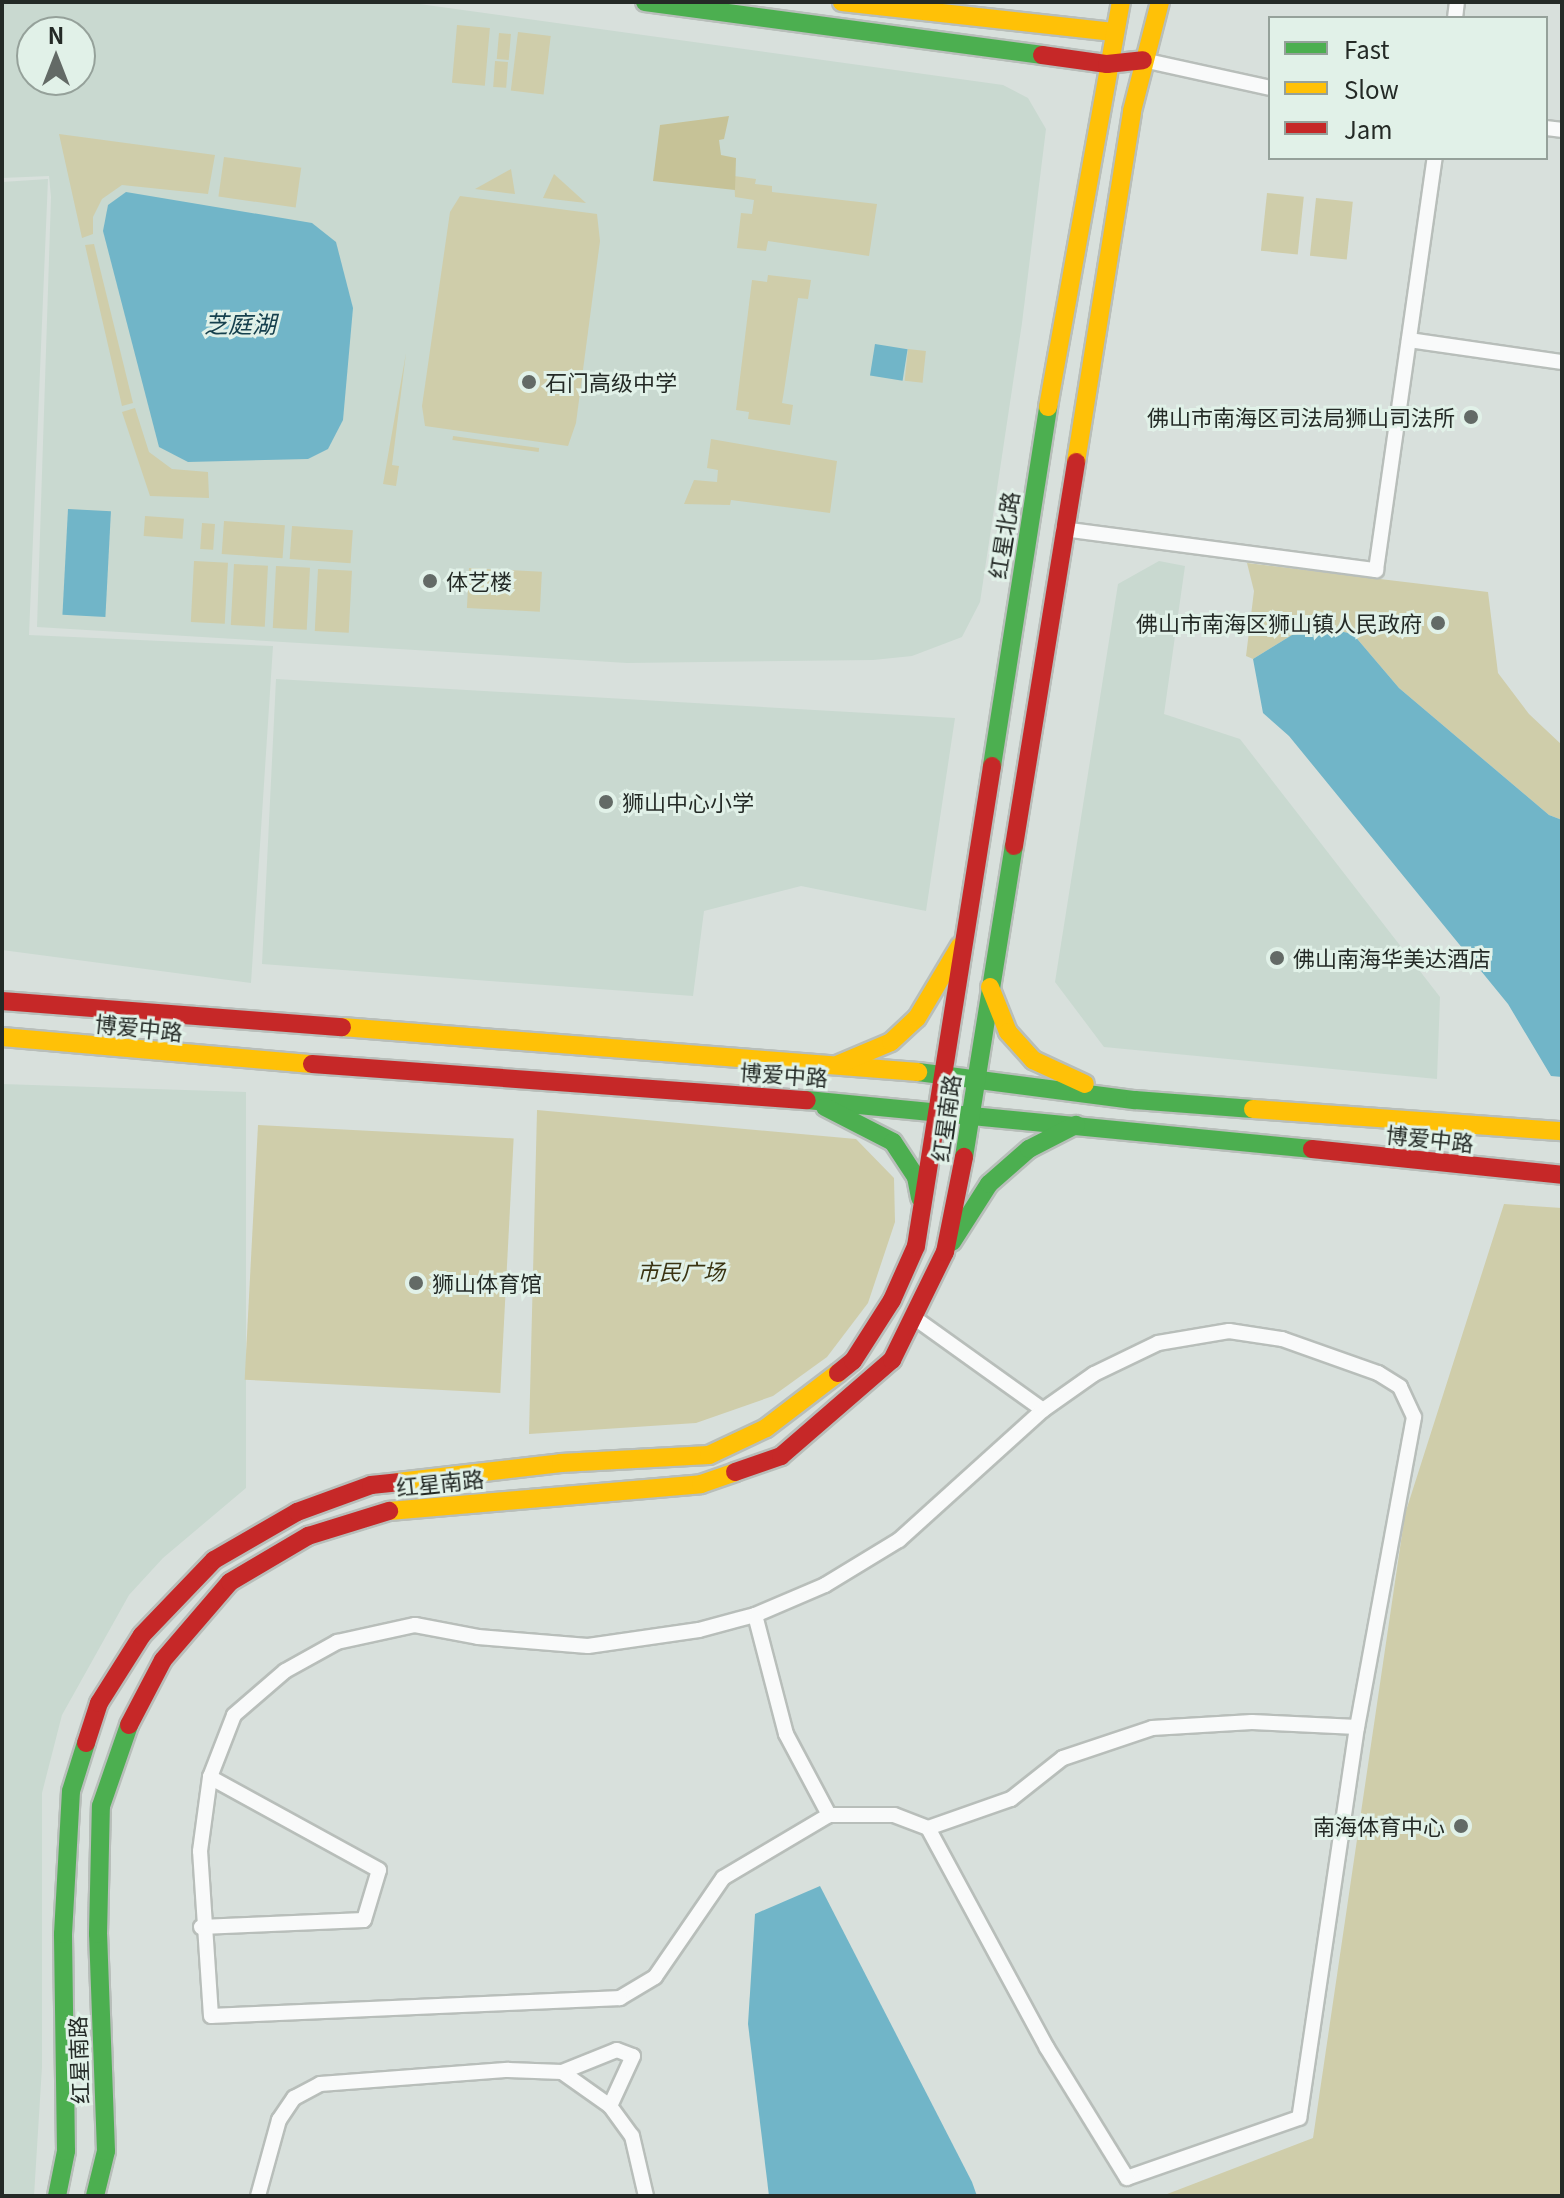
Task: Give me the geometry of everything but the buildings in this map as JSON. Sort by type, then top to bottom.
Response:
[{"type":"main road","points":[[842,2],[1113,32],[1143,60]]},
{"type":"main road","name":"红星北路","points":[[943,1077],[1107,64],[1121,2]]},
{"type":"main road","points":[[1135,1100],[1059,1076],[1033,1060],[1008,1032],[990,985],[1143,60],[1160,2]]},
{"type":"main road","points":[[657,3],[1107,64],[1143,60]]},
{"type":"main road","points":[[834,1066],[891,1042],[917,1018],[966,935]]},
{"type":"main road","name":"红星南路","points":[[95,2196],[106,2151],[98,1934],[101,1806],[131,1719],[163,1660],[230,1582],[308,1536],[381,1512],[701,1484],[781,1456],[892,1360],[916,1319],[945,1252],[971,1113],[990,985]]},
{"type":"main road","name":"博爱中路","points":[[2,1001],[834,1066],[1135,1100],[1562,1131]]},
{"type":"main road","name":"博爱中路","points":[[2,1037],[166,1054],[938,1109],[1562,1175]]},
{"type":"main road","name":"红星南路","points":[[57,2196],[66,2151],[63,1934],[71,1791],[99,1703],[142,1635],[214,1560],[297,1512],[371,1485],[561,1463],[709,1455],[766,1428],[853,1361],[892,1300],[916,1246],[943,1077]]},
{"type":"main road","points":[[807,1100],[859,1120],[893,1142],[916,1177],[922,1209]]},
{"type":"main road","points":[[945,1252],[989,1184],[1029,1149],[1076,1125]]},
{"type":"street","points":[[1143,60],[1268,88]]},
{"type":"street","points":[[1063,529],[1376,570],[1435,160]]},
{"type":"street","points":[[1409,340],[1562,362]]},
{"type":"street","points":[[916,1319],[1043,1410]]},
{"type":"street","points":[[928,1828],[1047,2048],[1127,2178],[1299,2118],[1357,1727],[1414,1417],[1400,1387],[1378,1373],[1282,1339],[1229,1331],[1158,1343],[1094,1374],[1043,1410],[899,1540],[825,1585],[755,1615],[699,1630],[588,1646],[478,1637],[415,1625],[337,1642],[285,1671],[234,1715],[210,1777],[200,1851],[201,1927],[211,2016],[620,1998],[655,1977],[723,1878],[829,1815],[894,1815],[928,1828],[1011,1799],[1063,1758],[1152,1728],[1252,1722],[1357,1727]]},
{"type":"street","points":[[755,1615],[786,1734],[829,1815]]},
{"type":"street","points":[[201,1927],[364,1920],[379,1870],[210,1777]]},
{"type":"street","points":[[258,2196],[279,2120],[294,2098],[320,2084],[508,2070],[562,2072],[617,2050],[633,2056],[610,2106]]},
{"type":"street","points":[[562,2072],[610,2106],[632,2136],[646,2196]]},
{"type":"shaded area","name":"石门高级中学","points":[[2,2],[405,2],[1003,85],[1028,98],[1046,129],[1022,323],[980,602],[962,637],[912,656],[873,660],[627,663],[37,627],[51,197],[49,176],[2,178]]},
{"type":"shaded area","points":[[729,116],[724,139],[719,140],[721,155],[736,158],[735,190],[653,181],[660,125]]},
{"type":"shaded area","points":[[48,179],[29,635],[273,646],[251,983],[2,950],[2,182]]},
{"type":"shaded area","points":[[1159,561],[1185,566],[1164,714],[1240,739],[1440,997],[1437,1079],[1104,1047],[1055,982],[1118,584]]},
{"type":"shaded area","name":"狮山中心小学","points":[[276,679],[955,718],[926,911],[801,886],[704,911],[693,996],[262,964]]},
{"type":"shaded area","points":[[2,1084],[246,1092],[246,1488],[163,1558],[129,1595],[62,1715],[42,1793],[42,2067],[34,2196],[2,2196]]},
{"type":"green space","points":[[457,25],[490,28],[485,86],[452,83]]},
{"type":"green space","points":[[518,32],[551,36],[544,95],[511,91]]},
{"type":"green space","points":[[499,33],[511,34],[509,60],[497,59]]},
{"type":"green space","points":[[495,61],[508,62],[506,88],[493,87]]},
{"type":"green space","points":[[59,134],[215,155],[208,194],[122,185],[102,199],[93,217],[93,234],[82,238]]},
{"type":"green space","points":[[224,157],[301,168],[296,207],[218,197]]},
{"type":"green space","points":[[511,169],[515,194],[475,189]]},
{"type":"green space","points":[[554,174],[586,203],[543,198]]},
{"type":"green space","points":[[734,176],[756,179],[755,184],[772,186],[772,192],[877,204],[869,256],[768,241],[766,251],[737,248],[741,213],[752,214],[754,200],[735,197]]},
{"type":"green space","points":[[1267,193],[1304,197],[1298,255],[1261,251]]},
{"type":"green space","points":[[460,196],[597,214],[600,241],[576,423],[568,446],[425,426],[422,406],[450,212]]},
{"type":"green space","points":[[1316,198],[1353,202],[1347,260],[1310,256]]},
{"type":"green space","points":[[94,244],[133,403],[122,406],[85,245]]},
{"type":"green space","points":[[768,275],[811,280],[808,299],[798,298],[782,403],[793,405],[790,425],[748,419],[749,412],[736,410],[752,280],[767,282]]},
{"type":"green space","points":[[908,349],[926,351],[923,383],[905,381]]},
{"type":"green space","points":[[406,353],[392,465],[399,466],[396,486],[383,484]]},
{"type":"green space","points":[[135,408],[149,452],[172,469],[208,472],[209,498],[150,496],[122,412]]},
{"type":"green space","points":[[453,436],[539,448],[539,452],[452,440]]},
{"type":"green space","points":[[711,439],[837,461],[830,513],[731,500],[730,505],[684,504],[694,480],[717,482],[718,470],[707,468]]},
{"type":"green space","points":[[145,516],[184,519],[183,539],[144,536]]},
{"type":"green space","points":[[224,521],[285,525],[283,558],[222,554]]},
{"type":"green space","points":[[202,523],[215,524],[213,550],[200,549]]},
{"type":"green space","points":[[292,526],[353,530],[351,563],[290,559]]},
{"type":"green space","points":[[194,561],[228,563],[225,624],[191,622]]},
{"type":"green space","points":[[1247,563],[1488,592],[1498,673],[1529,714],[1562,745],[1562,820],[1549,815],[1399,688],[1353,634],[1325,628],[1292,635],[1253,659],[1246,656],[1254,591]]},
{"type":"green space","points":[[234,564],[268,566],[265,627],[231,625]]},
{"type":"green space","points":[[276,566],[310,568],[307,630],[273,628]]},
{"type":"green space","points":[[469,568],[542,572],[540,612],[467,608]]},
{"type":"green space","points":[[318,569],[352,571],[349,633],[315,631]]},
{"type":"green space","name":"市民广场","points":[[537,1110],[856,1139],[894,1178],[895,1222],[868,1303],[827,1357],[773,1396],[696,1423],[529,1434]]},
{"type":"green space","points":[[258,1125],[514,1138],[500,1393],[245,1380]]},
{"type":"green space","name":"南海体育中心","points":[[1504,1204],[1562,1208],[1562,2196],[1162,2196],[1313,2138],[1405,1514]]},
{"type":"water","name":"芝庭湖","points":[[126,192],[312,223],[336,242],[353,308],[343,420],[328,449],[308,459],[188,462],[159,447],[103,231],[108,205]]},
{"type":"water","points":[[875,344],[908,349],[903,381],[870,376]]},
{"type":"water","points":[[68,509],[111,511],[105,617],[62,615]]},
{"type":"water","points":[[1325,628],[1353,634],[1399,688],[1549,815],[1562,820],[1562,1077],[1551,1076],[1508,1004],[1289,736],[1263,713],[1253,659],[1292,635]]},
{"type":"water","points":[[820,1886],[977,2196],[769,2196],[748,2024],[755,1914]]},
{"type":"traffic: fast","points":[[645,2],[1042,55]]},
{"type":"traffic: fast","points":[[992,766],[1048,407]]},
{"type":"traffic: fast","points":[[964,1157],[1014,846]]},
{"type":"traffic: fast","points":[[918,1072],[1135,1100],[1253,1109]]},
{"type":"traffic: fast","points":[[807,1100],[1312,1149]]},
{"type":"traffic: fast","points":[[825,1107],[893,1142],[916,1177],[920,1198]]},
{"type":"traffic: fast","points":[[952,1242],[989,1184],[1029,1149],[1076,1125]]},
{"type":"traffic: fast","points":[[95,2196],[106,2151],[98,1934],[101,1806],[129,1725]]},
{"type":"traffic: fast","points":[[57,2196],[66,2151],[63,1934],[71,1791],[86,1743]]},
{"type":"traffic: slow","points":[[842,2],[1113,32]]},
{"type":"traffic: slow","points":[[1048,407],[1121,2]]},
{"type":"traffic: slow","points":[[1076,462],[1132,111],[1160,2]]},
{"type":"traffic: slow","points":[[839,1064],[891,1042],[917,1018],[960,946]]},
{"type":"traffic: slow","points":[[990,987],[1008,1032],[1033,1060],[1085,1084]]},
{"type":"traffic: slow","points":[[342,1027],[918,1072]]},
{"type":"traffic: slow","points":[[2,1037],[312,1064]]},
{"type":"traffic: slow","points":[[1253,1109],[1562,1131]]},
{"type":"traffic: slow","points":[[398,1482],[561,1463],[709,1455],[766,1428],[838,1373]]},
{"type":"traffic: slow","points":[[389,1511],[701,1484],[735,1472]]},
{"type":"traffic: jam","points":[[1042,55],[1107,64],[1143,60]]},
{"type":"traffic: jam","points":[[1014,846],[1076,462]]},
{"type":"traffic: jam","points":[[838,1373],[853,1361],[892,1300],[916,1246],[992,766]]},
{"type":"traffic: jam","points":[[2,1001],[342,1027]]},
{"type":"traffic: jam","points":[[312,1064],[807,1100]]},
{"type":"traffic: jam","points":[[1312,1149],[1562,1175]]},
{"type":"traffic: jam","points":[[735,1472],[781,1456],[892,1360],[945,1252],[964,1157]]},
{"type":"traffic: jam","points":[[86,1743],[99,1703],[142,1635],[214,1560],[297,1512],[371,1485],[398,1482]]},
{"type":"traffic: jam","points":[[129,1725],[163,1660],[230,1582],[308,1536],[389,1511]]},
{"type":"place","name":"石门高级中学","points":[[529,382]]},
{"type":"place","name":"佛山市南海区司法局狮山司法所","points":[[1471,417]]},
{"type":"place","name":"体艺楼","points":[[430,581]]},
{"type":"place","name":"佛山市南海区狮山镇人民政府","points":[[1438,623]]},
{"type":"place","name":"狮山中心小学","points":[[606,802]]},
{"type":"place","name":"佛山南海华美达酒店","points":[[1277,958]]},
{"type":"place","name":"狮山体育馆","points":[[416,1283]]},
{"type":"place","name":"南海体育中心","points":[[1461,1826]]}]
